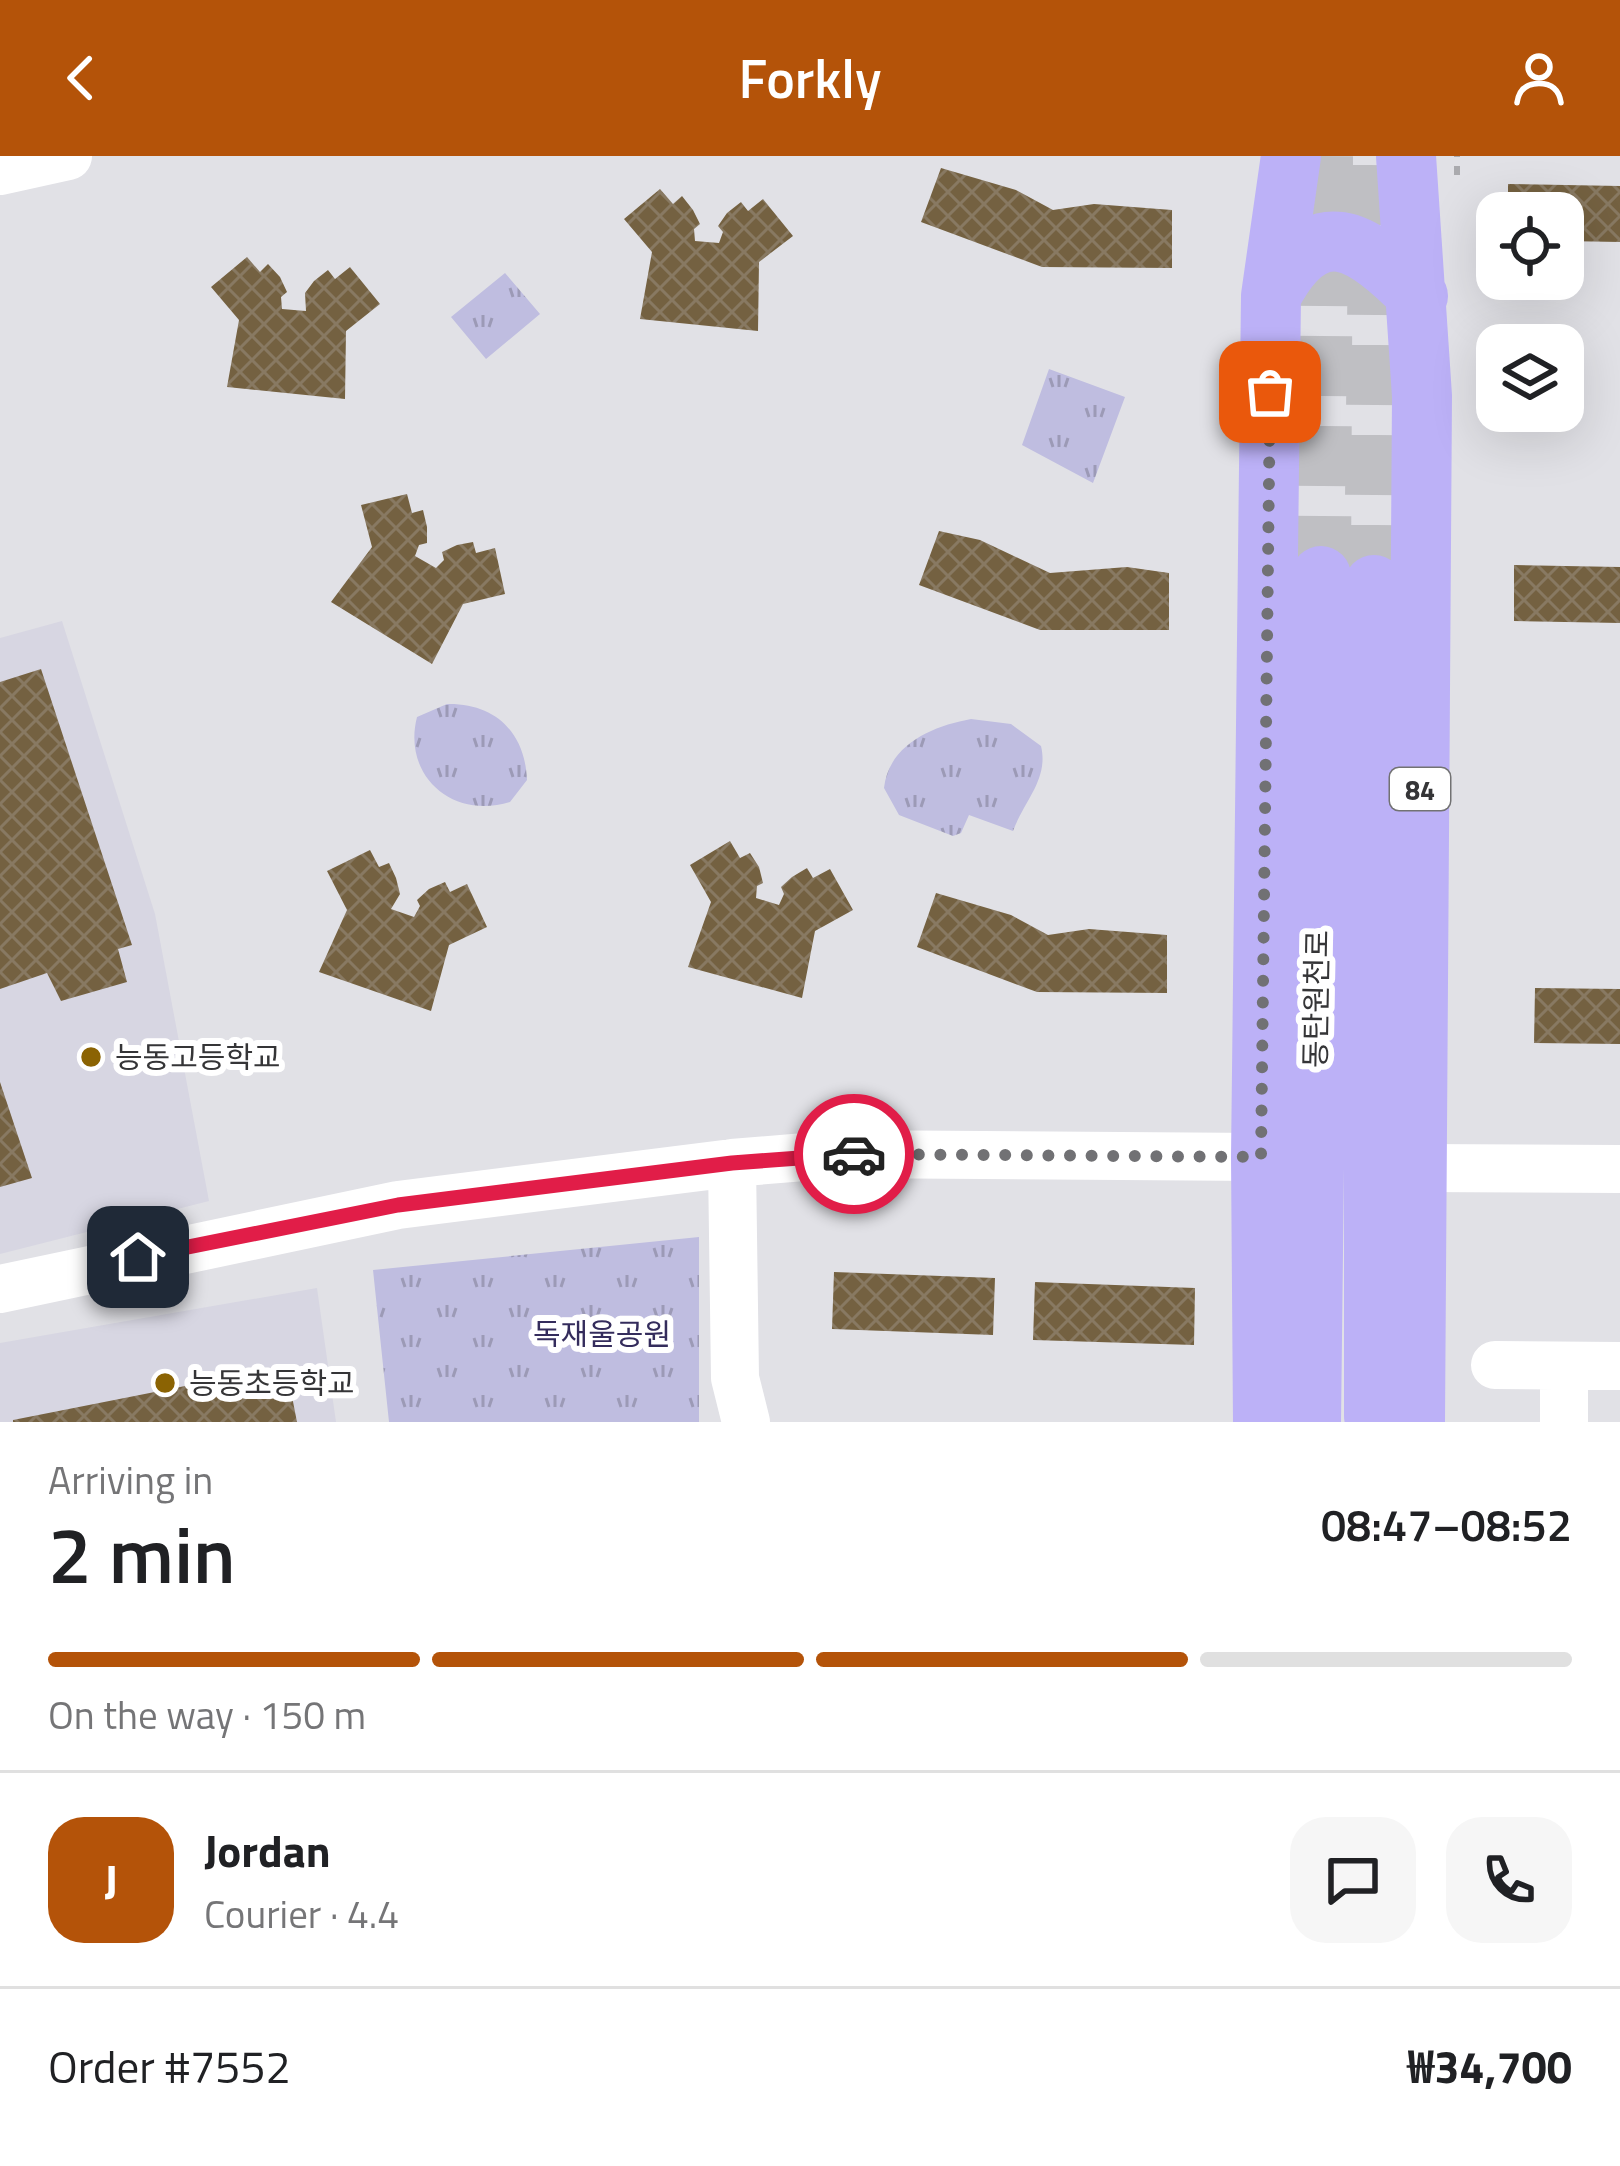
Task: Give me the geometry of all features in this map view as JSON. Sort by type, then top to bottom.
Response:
[{"type":"main road","points":[[1263,1422],[1261,1157],[1271,296],[1292,156]]},
{"type":"main road","name":"84","points":[[1406,156],[1418,296],[1415,1422]]},
{"type":"main road","points":[[1271,296],[1290,260],[1311,244],[1328,242],[1359,244],[1379,256],[1418,296]]},
{"type":"main road","name":"동탄원천로","points":[[1310,1422],[1348,580],[1374,1422]]},
{"type":"street","points":[[0,171],[68,156]]},
{"type":"street","points":[[0,1288],[398,1205],[732,1163],[841,1154],[1261,1157]]},
{"type":"street","points":[[732,1163],[735,1378],[746,1422]]},
{"type":"street","points":[[1418,1168],[1620,1169]]},
{"type":"street","points":[[1495,1365],[1620,1366]]},
{"type":"street","points":[[1564,1366],[1564,1422]]},
{"type":"shaded area","name":"능동고등학교","points":[[62,621],[155,914],[209,1201],[0,1254],[0,638]]},
{"type":"shaded area","name":"능동초등학교","points":[[317,1288],[336,1422],[0,1422],[0,1343]]},
{"type":"green space","points":[[505,273],[540,314],[486,359],[451,317]]},
{"type":"green space","points":[[1049,369],[1125,397],[1093,483],[1022,445]]},
{"type":"green space","points":[[447,704],[493,715],[513,735],[527,780],[510,802],[469,805],[452,799],[425,775],[414,738],[417,717]]},
{"type":"green space","points":[[971,719],[1011,724],[1041,746],[1039,779],[1013,831],[969,815],[961,833],[953,836],[899,815],[884,788],[894,760],[928,732]]},
{"type":"green space","name":"독재울공원","points":[[699,1237],[699,1422],[389,1422],[373,1270]]},
{"type":"building","points":[[941,168],[1016,190],[1053,210],[1094,204],[1172,210],[1172,268],[1042,267],[921,222]]},
{"type":"building","points":[[1508,184],[1620,186],[1620,242],[1584,241],[1584,192],[1508,192]]},
{"type":"building","points":[[660,189],[673,204],[682,196],[693,210],[700,224],[694,229],[695,241],[719,243],[723,232],[718,226],[727,213],[741,202],[748,211],[763,199],[793,236],[759,262],[758,331],[640,319],[652,252],[624,219]]},
{"type":"building","points":[[247,257],[260,272],[268,264],[280,277],[287,292],[281,297],[282,309],[306,311],[305,293],[314,281],[328,270],[335,279],[350,267],[380,304],[346,331],[345,399],[227,387],[239,320],[211,287]]},
{"type":"building","points":[[407,494],[412,513],[423,510],[427,527],[427,543],[419,545],[415,556],[436,568],[444,560],[442,552],[457,545],[473,542],[476,553],[495,548],[505,594],[463,604],[432,664],[331,602],[372,547],[361,505]]},
{"type":"building","points":[[939,531],[980,540],[1050,573],[1127,567],[1169,573],[1169,630],[1040,630],[919,585]]},
{"type":"building","points":[[1514,565],[1620,567],[1620,623],[1514,621]]},
{"type":"building","name":"능동고등학교","points":[[41,669],[132,945],[118,949],[127,982],[61,1001],[47,973],[0,989],[0,682]]},
{"type":"building","points":[[730,841],[740,858],[750,853],[759,867],[763,883],[757,886],[756,898],[779,905],[784,894],[781,887],[792,877],[807,868],[813,878],[830,869],[853,910],[815,931],[802,998],[688,967],[711,902],[690,865]]},
{"type":"building","points":[[370,850],[379,867],[389,863],[396,878],[400,894],[391,909],[414,917],[420,906],[417,900],[429,889],[445,882],[450,892],[467,884],[487,927],[449,945],[431,1011],[319,972],[347,910],[327,871]]},
{"type":"building","points":[[936,893],[1011,915],[1048,935],[1089,929],[1167,935],[1167,993],[1037,992],[917,947]]},
{"type":"building","points":[[1535,988],[1620,989],[1620,1044],[1534,1043]]},
{"type":"building","points":[[0,1082],[32,1178],[0,1187]]},
{"type":"building","points":[[834,1272],[995,1278],[993,1335],[832,1329]]},
{"type":"building","points":[[1035,1282],[1195,1288],[1194,1345],[1033,1340]]},
{"type":"building","name":"능동초등학교","points":[[286,1366],[297,1422],[13,1422],[13,1420]]},
{"type":"tunnel","points":[[1321,576],[1323,156]]},
{"type":"tunnel","points":[[1374,585],[1379,156]]},
{"type":"way so far","points":[[854,1154],[1261,1157],[1270,392]]},
{"type":"place","name":"능동고등학교","points":[[91,1057]]},
{"type":"place","name":"능동초등학교","points":[[165,1383]]},
{"type":"route","points":[[138,1257],[398,1205],[732,1163],[854,1154]]}]
